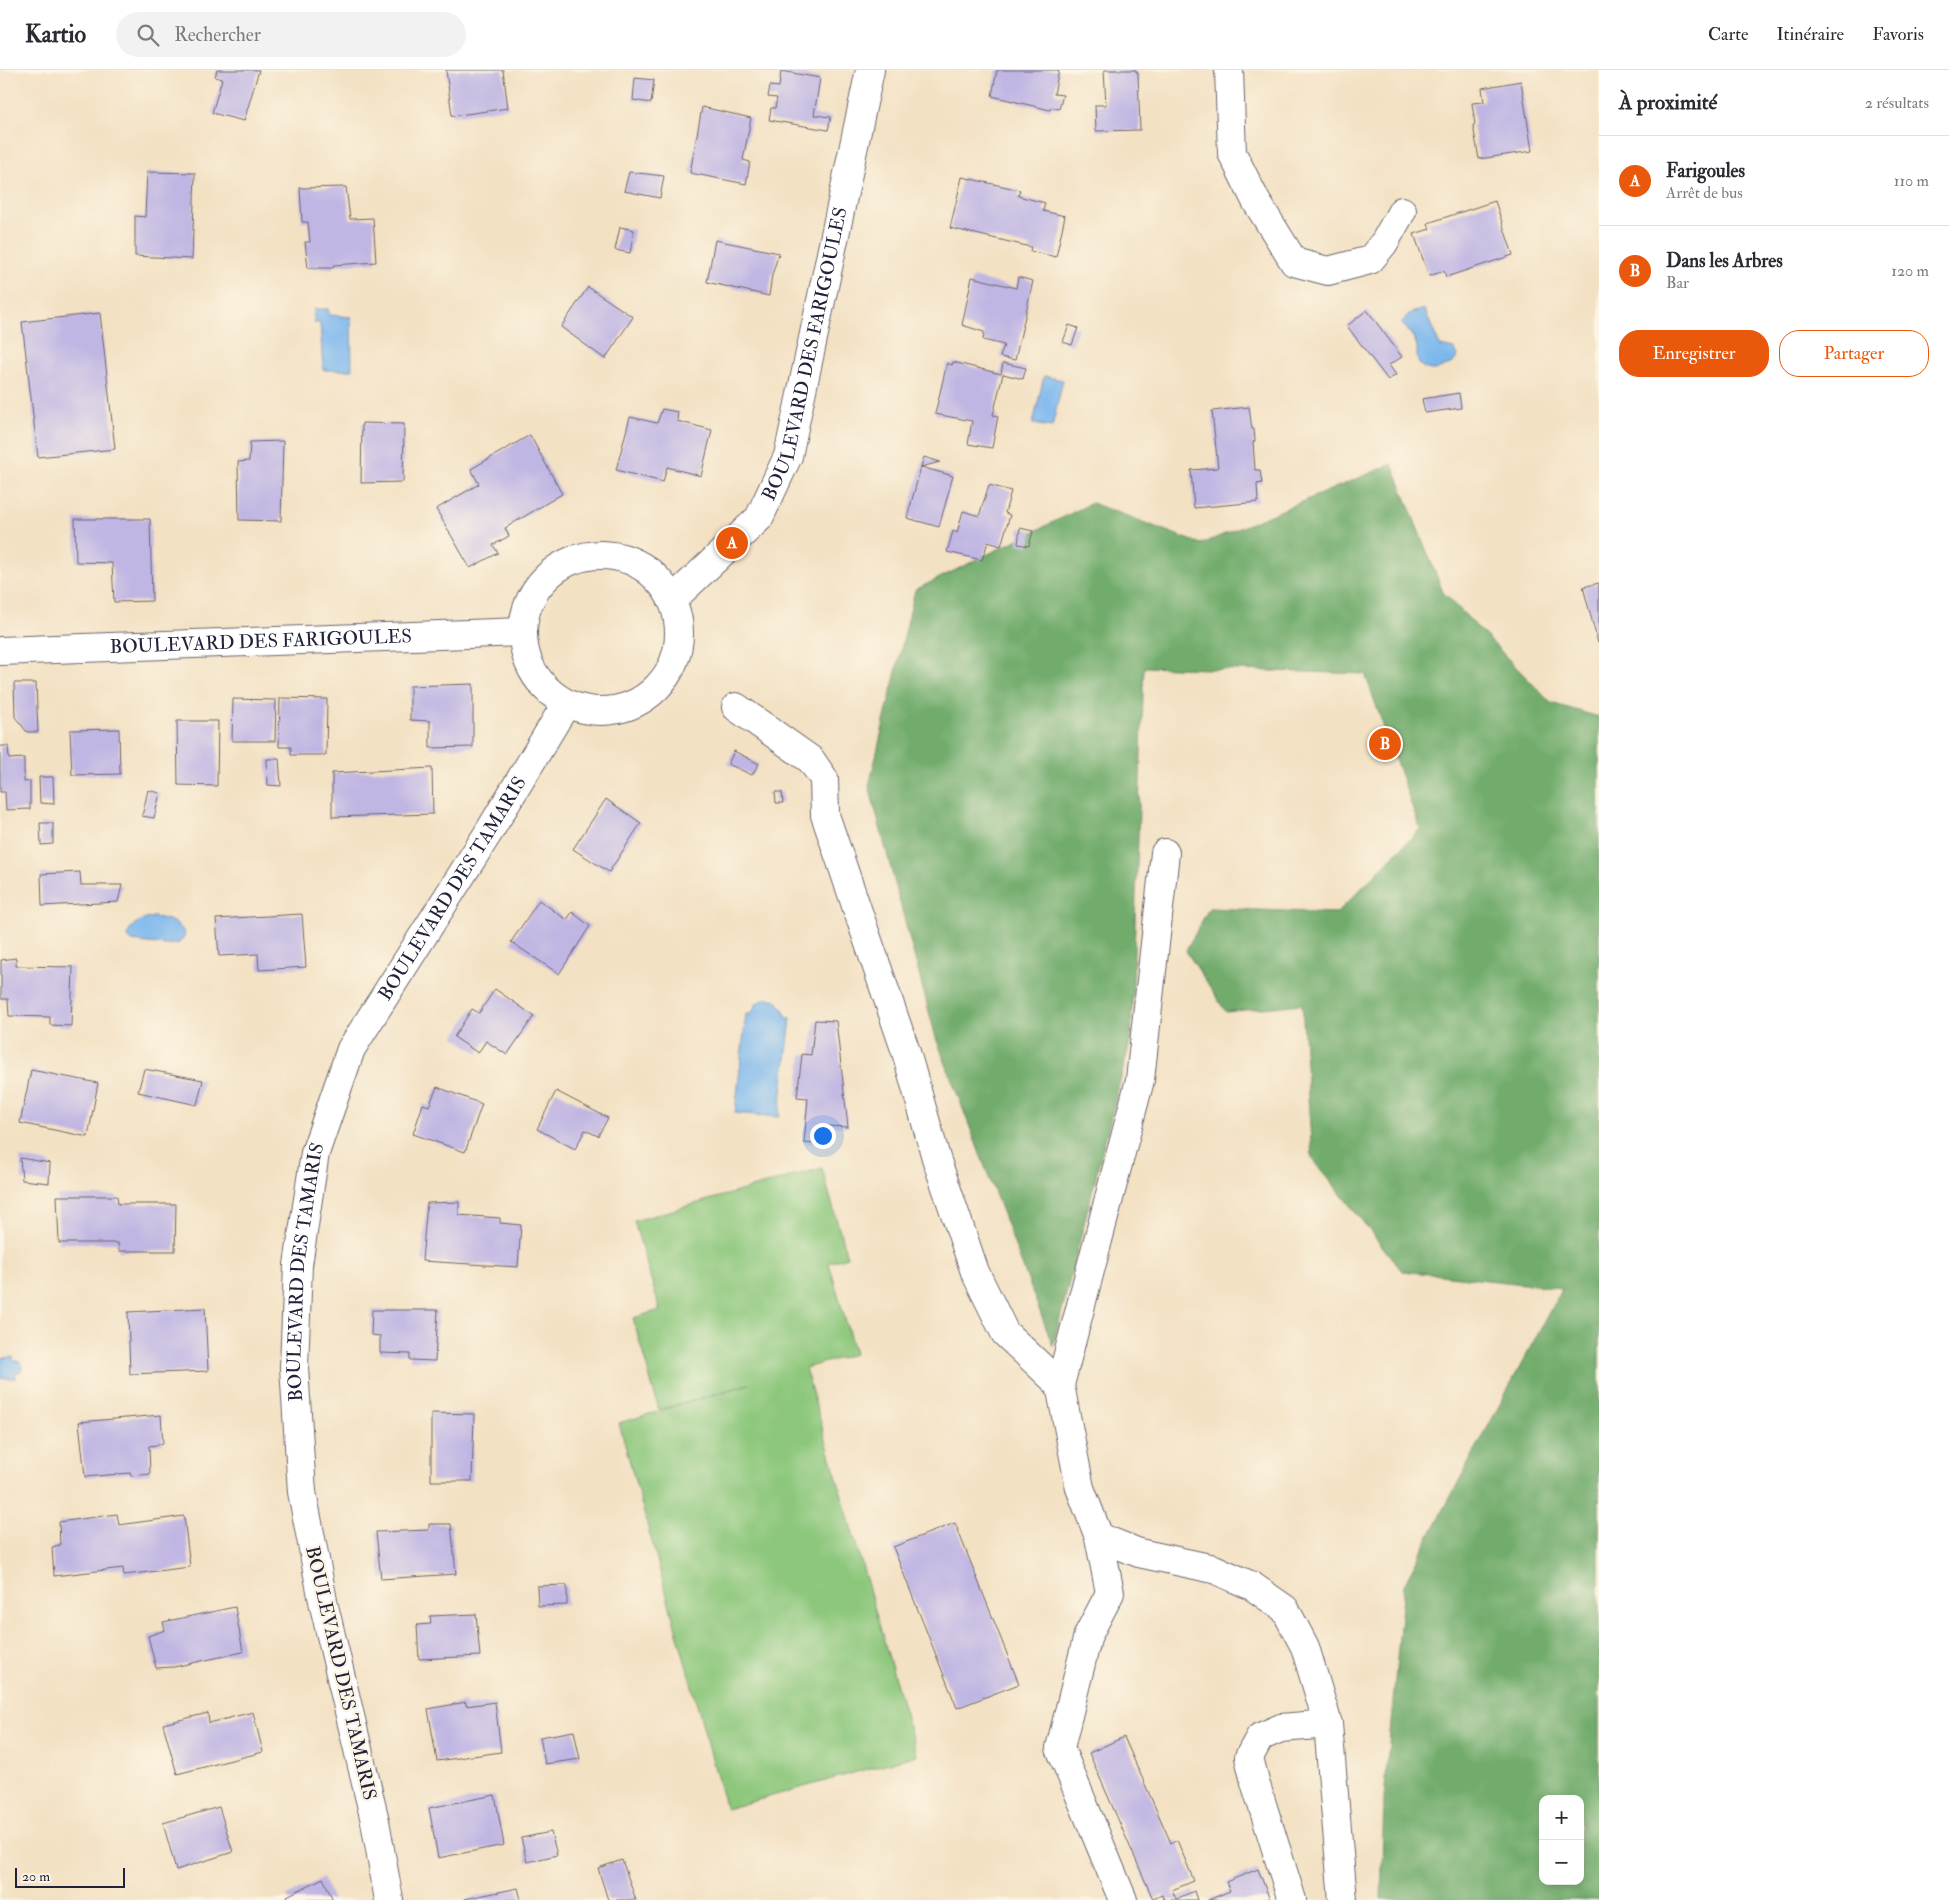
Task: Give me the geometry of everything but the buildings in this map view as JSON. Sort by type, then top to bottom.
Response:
[{"type":"street","name":"BOULEVARD DES FARIGOULES","points":[[672,600],[759,518],[788,456],[870,70]]},
{"type":"street","points":[[1229,70],[1232,153],[1256,201],[1294,262],[1328,272],[1370,260],[1384,243],[1402,211]]},
{"type":"street","points":[[612,554],[643,567],[663,586],[672,600],[677,617],[679,636],[673,664],[661,684],[649,696],[634,704],[615,710],[602,711],[581,710],[566,704],[546,689],[534,674],[526,657],[522,632],[528,604],[539,584],[567,562],[583,556],[612,554]]},
{"type":"street","name":"BOULEVARD DES FARIGOULES","points":[[0,651],[522,632]]},
{"type":"street","name":"BOULEVARD DES TAMARIS","points":[[389,1900],[375,1821],[334,1653],[302,1492],[294,1367],[298,1265],[315,1153],[351,1049],[487,835],[566,704]]},
{"type":"street","points":[[736,707],[811,760],[824,779],[825,815],[906,1052],[936,1158],[975,1272],[1006,1333],[1060,1385]]},
{"type":"street","points":[[1123,1900],[1060,1748],[1088,1635],[1110,1593],[1099,1537],[1080,1488],[1060,1385],[1140,1080],[1165,853]]},
{"type":"street","points":[[1099,1537],[1139,1553],[1214,1569],[1252,1586],[1286,1609],[1305,1647],[1328,1724],[1343,1900]]},
{"type":"street","points":[[1292,1900],[1249,1757],[1260,1737],[1281,1728],[1328,1724]]},
{"type":"green space","points":[[1392,464],[1443,592],[1551,703],[1599,717],[1599,1900],[1381,1900],[1384,1798],[1404,1584],[1562,1288],[1402,1271],[1312,1158],[1302,1004],[1226,1012],[1186,951],[1209,908],[1337,913],[1420,829],[1365,674],[1144,667],[1131,1038],[1053,1346],[936,1038],[869,786],[915,590],[1092,503],[1201,544]]},
{"type":"green space","points":[[822,1168],[847,1257],[829,1263],[855,1354],[805,1368],[917,1755],[726,1809],[619,1423],[749,1384],[659,1410],[633,1318],[660,1310],[634,1221]]},
{"type":"water","points":[[314,309],[328,309],[330,315],[351,317],[352,370],[323,370],[320,323],[314,323]]},
{"type":"water","points":[[1424,309],[1440,346],[1454,349],[1458,355],[1452,362],[1436,370],[1427,369],[1420,364],[1415,341],[1401,323],[1410,313]]},
{"type":"water","points":[[1044,376],[1063,380],[1052,427],[1033,424]]},
{"type":"water","points":[[153,917],[162,918],[180,927],[185,935],[179,943],[165,945],[132,941],[128,937],[134,925]]},
{"type":"water","points":[[768,998],[776,1000],[785,1012],[786,1017],[791,1018],[779,1117],[735,1113],[746,1014],[751,1014],[757,1003]]},
{"type":"water","points":[[13,1357],[14,1361],[19,1361],[22,1365],[21,1371],[15,1373],[16,1378],[0,1378],[0,1358]]},
{"type":"place","name":"Farigoules","points":[[732,543]]},
{"type":"place","name":"Dans les Arbres","points":[[1385,744]]}]
